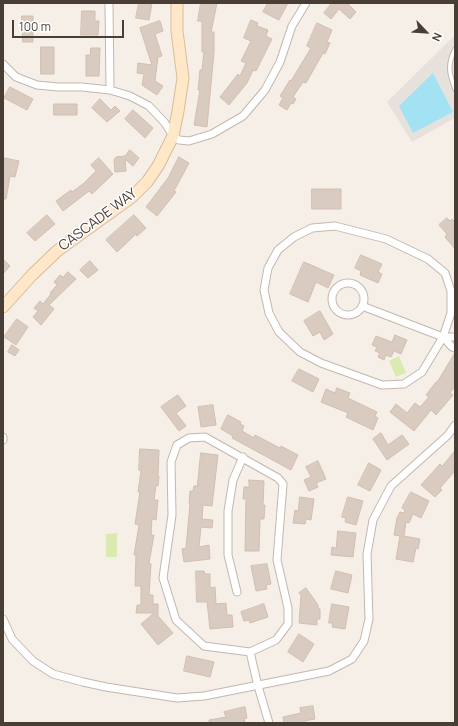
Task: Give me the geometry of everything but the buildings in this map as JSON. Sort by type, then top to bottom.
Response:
[{"type":"street","points":[[109,3],[110,90]]},
{"type":"street","name":"CASCADE WAY","points":[[3,307],[32,275],[57,251],[122,205],[147,182],[158,166],[173,136],[183,78],[177,31],[177,3]]},
{"type":"street","points":[[3,64],[16,77],[37,86],[82,87],[110,90],[130,96],[149,106],[165,123],[173,136],[179,140],[190,141],[212,134],[243,116],[265,90],[280,62],[292,26],[306,3]]},
{"type":"street","points":[[335,226],[386,239],[428,259],[445,273],[451,291],[451,314],[443,337],[422,372],[404,384],[382,385],[321,363],[300,352],[280,332],[269,313],[264,290],[268,268],[278,250],[294,237],[312,228],[335,226]]},
{"type":"street","points":[[346,283],[357,286],[364,295],[362,306],[356,314],[341,314],[332,303],[333,292],[341,284],[346,283]]},
{"type":"street","points":[[362,306],[443,337],[455,337]]},
{"type":"street","points":[[443,337],[452,347],[455,348]]},
{"type":"street","points":[[3,619],[12,639],[33,661],[53,674],[82,682],[177,698],[204,696],[329,671],[352,659],[364,641],[369,620],[366,554],[373,520],[391,486],[448,434],[455,425]]},
{"type":"street","points":[[205,437],[278,478],[283,484],[277,560],[288,608],[288,624],[276,640],[250,652],[204,646],[176,620],[163,578],[172,515],[171,462],[177,445],[189,438],[205,437]]},
{"type":"street","points":[[237,592],[228,555],[228,511],[233,480],[242,458]]},
{"type":"street","points":[[250,652],[268,723]]},
{"type":"lane","points":[[455,49],[449,65],[450,74],[455,89]]},
{"type":"shaded area","points":[[455,35],[455,118],[412,142],[387,102]]},
{"type":"green space","points":[[399,356],[406,373],[396,377],[389,361]]},
{"type":"green space","points":[[117,533],[117,557],[106,557],[106,534]]},
{"type":"water","points":[[433,73],[453,112],[413,133],[399,106]]}]
